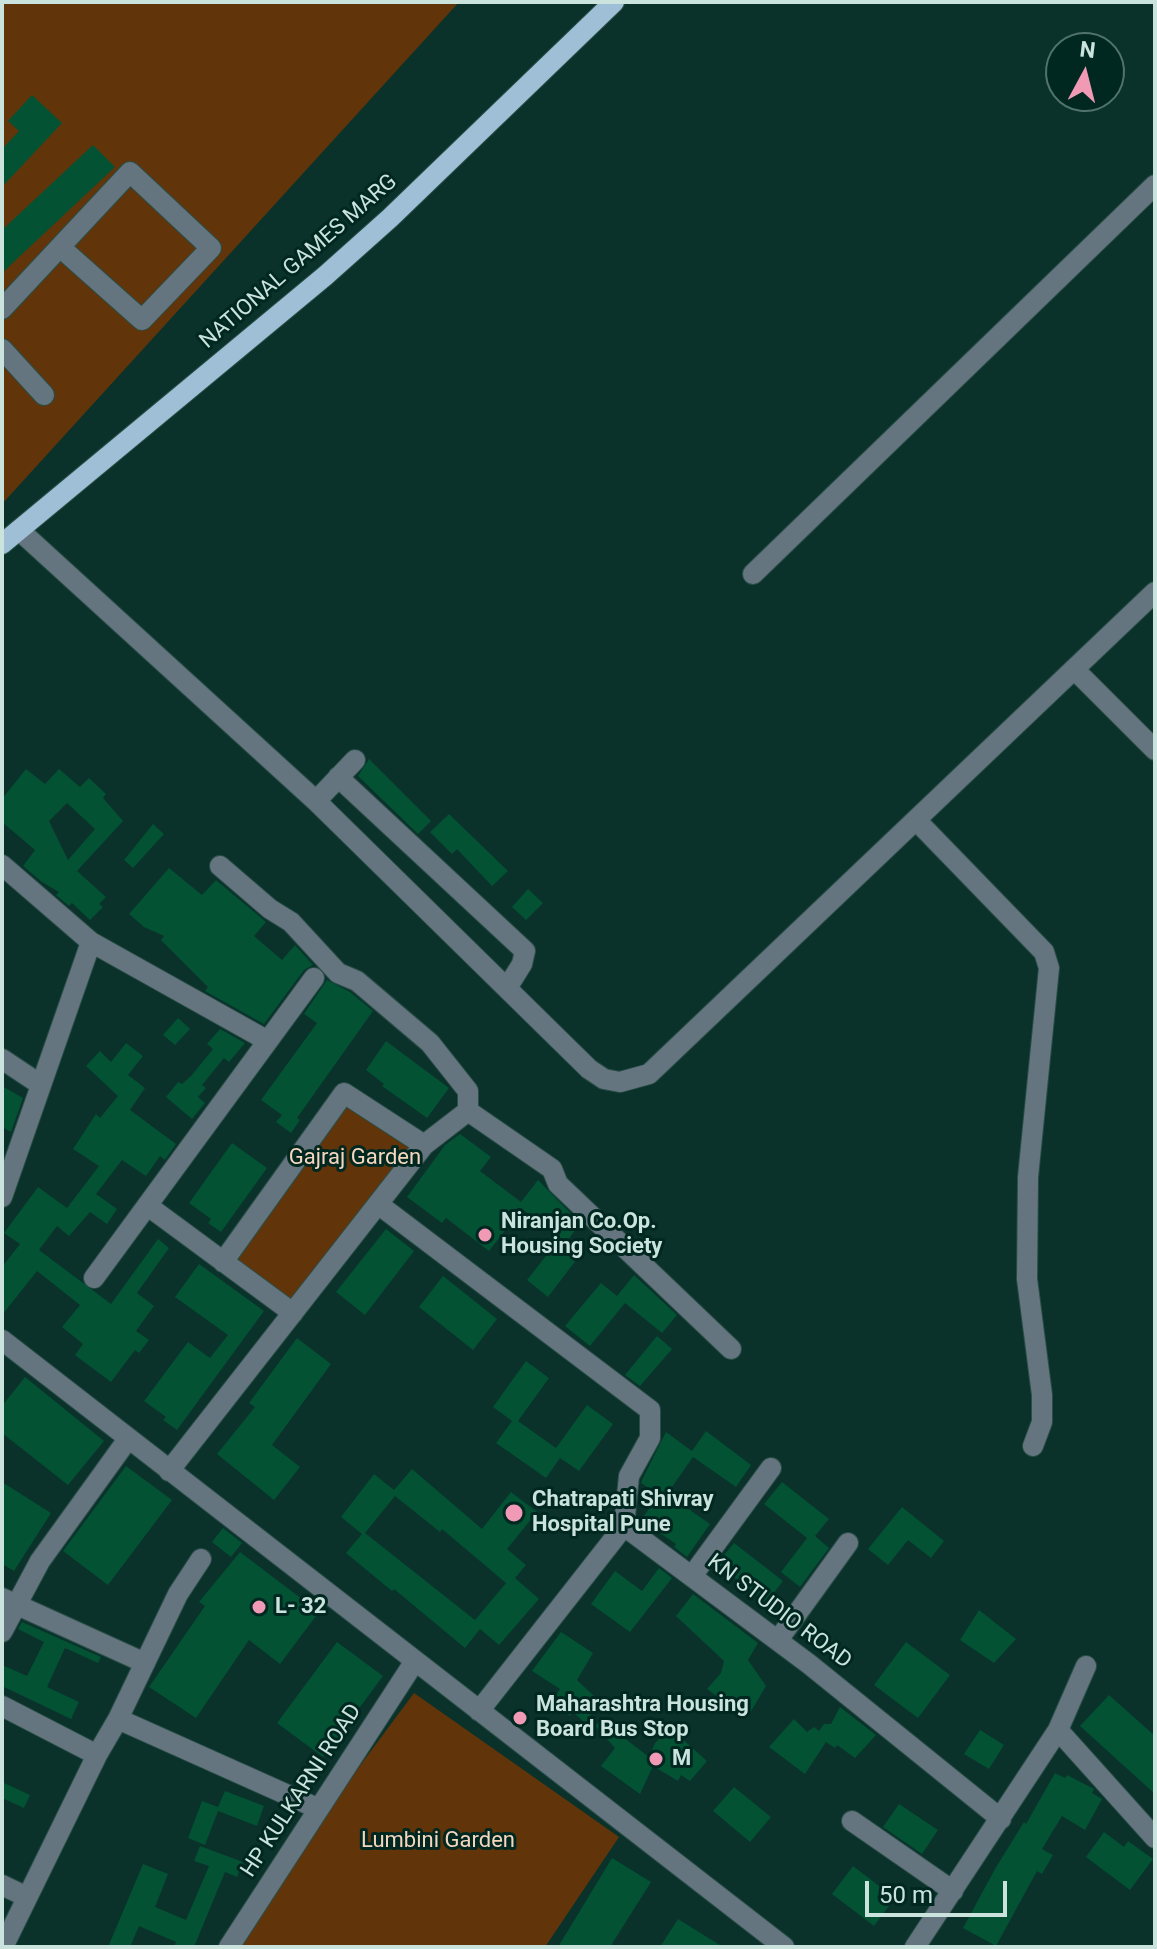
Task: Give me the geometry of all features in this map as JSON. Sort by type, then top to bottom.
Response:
[{"type":"main road","name":"NATIONAL GAMES MARG","points":[[2,544],[325,276],[390,218],[614,2]]},
{"type":"street","points":[[2,309],[130,172],[211,248],[142,320],[60,247]]},
{"type":"street","points":[[753,574],[1155,185]]},
{"type":"street","points":[[2,349],[44,395]]},
{"type":"street","points":[[19,530],[316,801],[589,1069],[604,1079],[620,1082],[649,1074],[1155,592]]},
{"type":"street","points":[[1074,669],[1155,750]]},
{"type":"street","points":[[316,801],[355,760]]},
{"type":"street","points":[[338,777],[525,951],[522,964],[507,988]]},
{"type":"street","points":[[916,820],[1044,952],[1049,968],[1028,1177],[1027,1279],[1042,1395],[1042,1422],[1033,1446]]},
{"type":"street","points":[[2,865],[91,942],[268,1041]]},
{"type":"street","points":[[220,866],[270,909],[291,922],[338,973],[357,981],[430,1043],[468,1091],[468,1111]]},
{"type":"street","points":[[3,1192],[91,942]]},
{"type":"street","points":[[94,1278],[314,978]]},
{"type":"street","points":[[2,1059],[41,1085]]},
{"type":"street","points":[[223,1262],[344,1093],[424,1145]]},
{"type":"street","points":[[169,1471],[424,1145],[468,1111]]},
{"type":"street","points":[[468,1111],[552,1169],[558,1184],[731,1349]]},
{"type":"street","points":[[378,1204],[650,1410],[650,1438],[629,1476],[624,1526],[479,1711]]},
{"type":"street","points":[[148,1206],[293,1313]]},
{"type":"street","points":[[2,1340],[784,1947]]},
{"type":"street","points":[[2,1632],[10,1601],[128,1439]]},
{"type":"street","points":[[692,1576],[771,1468]]},
{"type":"street","name":"KN STUDIO ROAD","points":[[624,1526],[778,1640],[1001,1819]]},
{"type":"street","points":[[778,1640],[848,1543]]},
{"type":"street","points":[[3,1947],[178,1594],[201,1559]]},
{"type":"street","points":[[10,1601],[145,1663]]},
{"type":"street","name":"HP KULKARNI ROAD","points":[[229,1947],[415,1661]]},
{"type":"street","points":[[915,1947],[1058,1730],[1086,1666]]},
{"type":"street","points":[[2,1706],[97,1755]]},
{"type":"street","points":[[118,1719],[319,1809]]},
{"type":"street","points":[[1058,1730],[1155,1838]]},
{"type":"street","points":[[852,1821],[953,1891]]},
{"type":"street","points":[[2,1885],[27,1897]]},
{"type":"green space","points":[[2,2],[459,2],[2,504]]},
{"type":"green space","name":"Gajraj Garden","points":[[344,1093],[424,1145],[293,1313],[223,1262]]},
{"type":"green space","name":"Lumbini Garden","points":[[414,1693],[619,1837],[545,1947],[238,1947],[327,1810]]},
{"type":"building","points":[[32,95],[62,123],[2,187],[2,149],[19,131],[8,121]]},
{"type":"building","points":[[93,145],[115,167],[2,273],[2,230]]},
{"type":"building","points":[[369,759],[431,821],[418,834],[358,776]]},
{"type":"building","points":[[26,769],[45,784],[59,769],[80,787],[89,778],[106,794],[103,798],[123,821],[77,871],[106,897],[99,904],[103,907],[90,920],[23,866],[35,850],[2,822],[2,799]],"holes":[[[67,803],[95,829],[68,860],[49,821]]]},
{"type":"building","points":[[449,814],[508,871],[492,886],[457,849],[452,854],[430,832]]},
{"type":"building","points":[[153,824],[164,834],[133,868],[124,860]]},
{"type":"building","points":[[169,868],[202,895],[216,880],[266,922],[254,936],[282,960],[295,945],[313,965],[304,970],[264,1024],[205,991],[208,987],[161,940],[164,936],[144,927],[129,914]]},
{"type":"building","points":[[528,889],[543,903],[526,920],[512,907]]},
{"type":"building","points":[[327,980],[350,992],[373,1011],[297,1118],[300,1120],[291,1133],[276,1122],[282,1115],[261,1100],[317,1023],[304,1014]]},
{"type":"building","points":[[178,1018],[190,1029],[175,1045],[163,1035]]},
{"type":"building","points":[[220,1029],[245,1043],[229,1062],[224,1058],[202,1085],[206,1088],[198,1097],[205,1103],[192,1119],[166,1097],[178,1082],[182,1084],[191,1076],[213,1049],[207,1044]]},
{"type":"building","points":[[386,1041],[449,1088],[427,1118],[382,1086],[384,1084],[366,1070]]},
{"type":"building","points":[[126,1043],[143,1056],[128,1075],[145,1088],[130,1110],[176,1144],[165,1160],[160,1156],[146,1176],[122,1160],[96,1194],[117,1209],[107,1224],[90,1212],[69,1236],[57,1226],[39,1250],[111,1304],[158,1239],[169,1248],[137,1293],[154,1306],[136,1331],[149,1340],[139,1353],[135,1350],[111,1382],[75,1355],[83,1344],[62,1327],[80,1305],[37,1271],[2,1315],[2,1267],[20,1244],[4,1233],[38,1187],[67,1208],[99,1166],[73,1149],[96,1114],[100,1118],[118,1096],[86,1066],[100,1051],[111,1062]]},
{"type":"building","points":[[2,1086],[23,1098],[11,1132],[2,1127]]},
{"type":"building","points":[[460,1134],[491,1157],[480,1171],[521,1202],[538,1180],[580,1223],[568,1240],[583,1251],[548,1297],[527,1280],[560,1238],[522,1209],[489,1251],[446,1218],[442,1223],[407,1197],[445,1145]]},
{"type":"building","points":[[232,1143],[267,1168],[221,1232],[208,1223],[211,1219],[189,1203]]},
{"type":"building","points":[[386,1229],[414,1251],[365,1315],[336,1292]]},
{"type":"building","points":[[199,1264],[264,1311],[177,1430],[163,1420],[166,1417],[144,1401],[188,1342],[210,1358],[228,1335],[175,1297]]},
{"type":"building","points":[[634,1275],[677,1315],[662,1333],[625,1303],[590,1346],[565,1326],[601,1283],[617,1296]]},
{"type":"building","points":[[443,1276],[497,1319],[473,1350],[419,1307]]},
{"type":"building","points":[[657,1336],[672,1349],[640,1386],[625,1375]]},
{"type":"building","points":[[297,1338],[331,1364],[272,1445],[300,1467],[274,1500],[217,1454],[255,1407],[249,1403]]},
{"type":"building","points":[[526,1361],[549,1378],[518,1421],[556,1448],[587,1405],[613,1424],[579,1471],[560,1458],[546,1478],[496,1443],[512,1421],[493,1407]]},
{"type":"building","points":[[25,1377],[104,1441],[68,1485],[2,1433],[2,1406]]},
{"type":"building","points":[[706,1431],[751,1465],[736,1487],[693,1457],[667,1494],[710,1524],[687,1557],[674,1547],[676,1544],[641,1520],[659,1495],[641,1483],[666,1432],[692,1451]]},
{"type":"building","points":[[126,1466],[172,1500],[108,1585],[63,1551]]},
{"type":"building","points":[[412,1469],[482,1529],[511,1492],[537,1512],[507,1549],[526,1565],[515,1578],[539,1599],[499,1645],[480,1629],[465,1648],[346,1553],[362,1534],[341,1517],[374,1474],[394,1490]],"holes":[[[395,1496],[440,1532],[442,1529],[506,1583],[475,1620],[365,1533]]]},
{"type":"building","points":[[2,1482],[51,1513],[14,1571],[2,1564]]},
{"type":"building","points":[[782,1482],[829,1519],[815,1536],[829,1548],[800,1587],[781,1572],[807,1538],[764,1504]]},
{"type":"building","points":[[902,1507],[944,1541],[931,1558],[908,1540],[888,1565],[868,1549]]},
{"type":"building","points":[[223,1528],[242,1543],[231,1557],[212,1542]]},
{"type":"building","points":[[734,1543],[783,1581],[766,1603],[717,1564]]},
{"type":"building","points":[[240,1552],[319,1612],[280,1664],[249,1640],[196,1718],[149,1687],[205,1606],[199,1602]]},
{"type":"building","points":[[659,1568],[672,1578],[630,1632],[591,1604],[615,1571],[642,1591]]},
{"type":"building","points":[[693,1594],[758,1643],[748,1660],[766,1686],[747,1718],[707,1689],[721,1673],[724,1661],[676,1616]]},
{"type":"building","points":[[979,1610],[1016,1639],[994,1663],[960,1640]]},
{"type":"building","points":[[22,1622],[101,1657],[98,1663],[65,1648],[47,1687],[79,1702],[71,1719],[2,1686],[2,1665],[27,1676],[44,1642],[18,1629]]},
{"type":"building","points":[[561,1632],[593,1653],[577,1680],[598,1700],[586,1724],[573,1712],[570,1716],[558,1706],[562,1700],[556,1695],[560,1689],[532,1671]]},
{"type":"building","points":[[337,1642],[383,1676],[323,1757],[277,1723]]},
{"type":"building","points":[[906,1642],[950,1675],[918,1718],[874,1685]]},
{"type":"building","points":[[1109,1695],[1155,1736],[1155,1794],[1080,1726]]},
{"type":"building","points":[[840,1707],[876,1735],[855,1758],[837,1745],[835,1748],[826,1742],[805,1774],[769,1747],[794,1719],[807,1732],[814,1727],[819,1731],[824,1724],[831,1724]]},
{"type":"building","name":"M","points":[[601,1720],[649,1757],[655,1743],[670,1728],[707,1761],[690,1781],[681,1775],[678,1781],[653,1766],[640,1794],[601,1766],[615,1748],[595,1726]]},
{"type":"building","points":[[980,1730],[1004,1745],[989,1769],[964,1754]]},
{"type":"building","points":[[1055,1773],[1065,1778],[1067,1775],[1094,1789],[1092,1793],[1102,1799],[1085,1830],[1062,1816],[1042,1849],[1053,1855],[1042,1874],[1037,1871],[996,1946],[963,1928],[995,1869],[1024,1822],[1026,1824]]},
{"type":"building","points":[[2,1782],[30,1795],[24,1808],[2,1798]]},
{"type":"building","points":[[734,1787],[771,1817],[750,1842],[713,1811]]},
{"type":"building","points":[[225,1791],[264,1806],[257,1826],[218,1811],[205,1845],[188,1838],[202,1801],[218,1807]]},
{"type":"building","points":[[899,1804],[938,1830],[922,1854],[883,1827]]},
{"type":"building","points":[[1104,1832],[1124,1847],[1128,1841],[1153,1859],[1130,1890],[1086,1857]]},
{"type":"building","points":[[200,1846],[243,1862],[237,1877],[225,1872],[194,1947],[174,1947],[176,1942],[139,1926],[130,1947],[108,1947],[143,1864],[168,1874],[155,1907],[186,1920],[209,1866],[194,1861]]},
{"type":"building","points":[[612,1858],[651,1882],[610,1947],[558,1947]]},
{"type":"building","points":[[853,1866],[895,1898],[874,1926],[832,1894]]},
{"type":"building","points":[[678,1919],[723,1947],[660,1947]]},
{"type":"place","name":"Niranjan Co.Op. Housing Society","points":[[485,1235]]},
{"type":"place","name":"Chatrapati Shivray Hospital Pune","points":[[514,1513]]},
{"type":"place","name":"L- 32","points":[[259,1607]]},
{"type":"place","name":"Maharashtra Housing Board Bus Stop","points":[[520,1718]]},
{"type":"place","name":"M","points":[[656,1759]]}]
